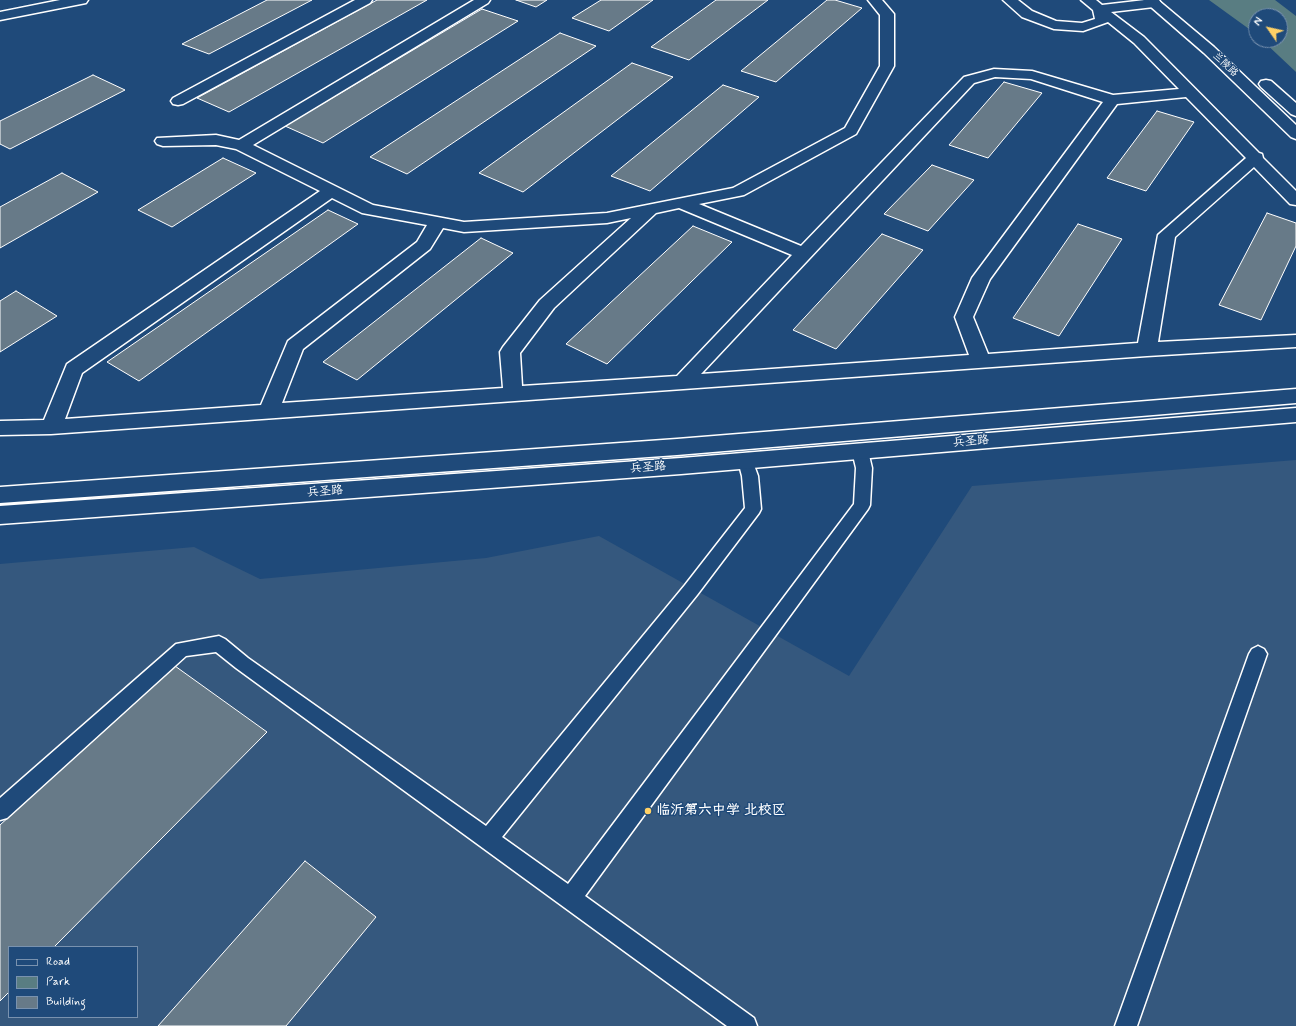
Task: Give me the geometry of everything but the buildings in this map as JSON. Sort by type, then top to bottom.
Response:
[{"type":"street","points":[[0,16],[81,0]]},
{"type":"street","points":[[178,101],[365,0]]},
{"type":"street","points":[[241,145],[483,0]]},
{"type":"street","points":[[163,141],[216,140],[241,145],[368,209],[464,227],[606,218],[738,192],[851,131],[887,66],[887,14],[875,0]]},
{"type":"street","points":[[1010,0],[1027,14],[1054,25],[1083,27],[1102,22],[1094,4]]},
{"type":"street","points":[[1170,0],[1194,20]]},
{"type":"street","points":[[1094,4],[1152,1]]},
{"type":"street","name":"兰陵路","points":[[1152,1],[1209,50],[1296,134]]},
{"type":"street","points":[[1094,4],[1139,40],[1256,157],[1296,200]]},
{"type":"street","name":"兰陵路","points":[[1205,29],[1216,38]]},
{"type":"street","points":[[682,382],[969,80],[994,73],[1032,75],[1112,100],[1190,92]]},
{"type":"street","name":"兰陵路","points":[[1256,74],[1296,111]]},
{"type":"street","points":[[981,361],[964,317],[981,278],[1112,100]]},
{"type":"street","points":[[1147,349],[1167,235],[1256,157]]},
{"type":"street","points":[[51,427],[74,369],[331,191]]},
{"type":"street","points":[[681,203],[804,254]]},
{"type":"street","points":[[513,394],[510,352],[547,304],[651,209]]},
{"type":"street","points":[[268,412],[295,346],[424,245],[438,222]]},
{"type":"street","points":[[0,428],[51,427],[1147,349],[1296,340]]},
{"type":"street","name":"兵圣路","points":[[0,495],[685,446],[1296,396]]},
{"type":"street","name":"兵圣路","points":[[0,515],[746,461],[1296,415]]},
{"type":"lane","points":[[570,899],[862,505],[864,468],[860,451]]},
{"type":"lane","points":[[488,839],[686,596],[753,509],[750,476],[746,461]]},
{"type":"lane","points":[[0,811],[182,649],[218,644],[242,663],[746,1026]]},
{"type":"lane","points":[[1126,1026],[1258,654]]},
{"type":"shaded area","name":"临沂第六中学 北校区","points":[[1296,460],[1296,1026],[0,1026],[0,564],[194,547],[260,579],[486,558],[599,536],[849,676],[972,486]]},
{"type":"green space","points":[[1209,0],[1275,0],[1286,8],[1248,8],[1248,28]]},
{"type":"green space","points":[[1288,10],[1296,16],[1296,72],[1270,48],[1288,48]]},
{"type":"place","name":"临沂第六中学 北校区","points":[[648,811]]}]
